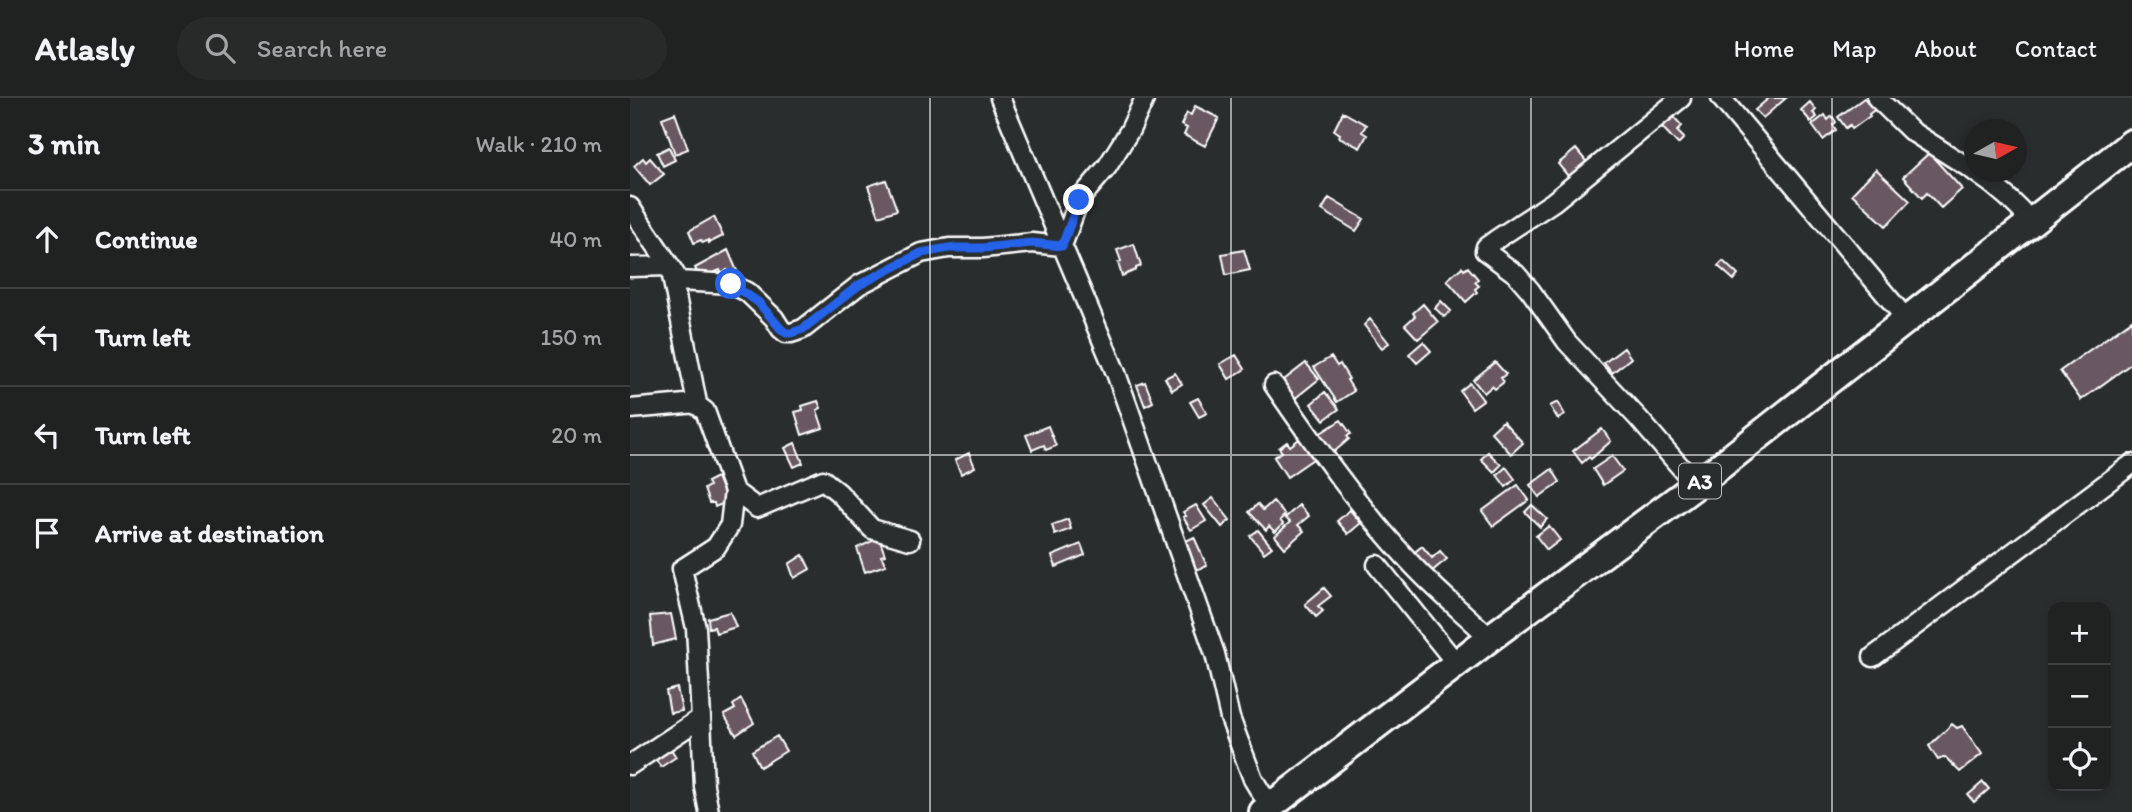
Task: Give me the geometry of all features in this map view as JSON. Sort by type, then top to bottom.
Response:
[{"type":"highway","name":"A3","points":[[1268,807],[1696,485],[2132,143]]},
{"type":"street","points":[[1000,98],[1116,373],[1215,654],[1230,718],[1256,786],[1268,807]]},
{"type":"street","points":[[1681,98],[1553,202],[1497,239],[1485,251],[1516,274],[1567,342],[1696,485]]},
{"type":"street","points":[[1721,98],[1907,320]]},
{"type":"street","points":[[1877,98],[1911,131],[1964,164]]},
{"type":"street","points":[[1062,246],[1079,200],[1107,167],[1130,130],[1143,100]]},
{"type":"street","points":[[1990,182],[2021,209],[2032,223]]},
{"type":"street","points":[[630,207],[679,281],[731,284],[747,292],[774,317],[786,333],[803,329],[859,285],[921,253],[949,248],[1032,243],[1062,246]]},
{"type":"street","points":[[630,267],[670,266]]},
{"type":"street","points":[[670,266],[697,403],[694,403]]},
{"type":"street","points":[[1274,385],[1336,473],[1409,561],[1490,638]]},
{"type":"street","points":[[630,409],[694,403],[705,411],[734,491],[730,524],[716,547],[682,569],[695,628],[704,786],[709,812]]},
{"type":"street","points":[[1873,657],[2132,464]]},
{"type":"street","points":[[734,491],[757,508],[823,480],[872,528],[909,540]]},
{"type":"street","points":[[1377,565],[1456,663]]},
{"type":"street","points":[[630,765],[701,718]]},
{"type":"building","points":[[1769,98],[1786,98],[1763,118],[1755,110]]},
{"type":"building","points":[[1864,98],[1869,98],[1877,108],[1852,129],[1850,125],[1846,128],[1838,117]]},
{"type":"building","points":[[1810,102],[1817,117],[1811,122],[1801,110]]},
{"type":"building","points":[[1195,106],[1219,118],[1205,146],[1184,135],[1187,128],[1181,125],[1187,113],[1191,115]]},
{"type":"building","points":[[1343,112],[1366,125],[1362,132],[1367,135],[1360,148],[1339,137],[1340,134],[1334,130]]},
{"type":"building","points":[[675,113],[688,149],[675,154],[662,118]]},
{"type":"building","points":[[1825,115],[1828,120],[1832,116],[1836,122],[1833,125],[1836,130],[1823,140],[1812,125]]},
{"type":"building","points":[[1673,116],[1682,126],[1677,131],[1684,138],[1678,144],[1662,127]]},
{"type":"building","points":[[669,147],[675,160],[663,166],[657,153]]},
{"type":"building","points":[[1576,149],[1590,166],[1572,181],[1558,164]]},
{"type":"building","points":[[1929,153],[1962,189],[1941,208],[1927,193],[1922,198],[1903,177]]},
{"type":"building","points":[[643,158],[646,162],[650,158],[664,174],[650,185],[634,166]]},
{"type":"building","points":[[1876,169],[1910,201],[1886,226],[1852,194]]},
{"type":"building","points":[[886,180],[897,210],[879,216],[868,186]]},
{"type":"building","points":[[1329,198],[1364,219],[1356,231],[1322,210]]},
{"type":"building","points":[[714,217],[723,236],[709,243],[708,240],[703,243],[701,240],[694,243],[689,231]]},
{"type":"building","points":[[1134,244],[1141,266],[1122,276],[1117,250]]},
{"type":"building","points":[[728,250],[737,271],[730,274],[727,270],[722,274],[720,270],[700,278],[695,268]]},
{"type":"building","points":[[1244,250],[1250,270],[1226,275],[1222,254]]},
{"type":"building","points":[[1723,261],[1738,275],[1734,280],[1718,266]]},
{"type":"building","points":[[1462,267],[1464,270],[1468,267],[1478,279],[1475,282],[1479,286],[1475,289],[1477,292],[1466,302],[1447,280]]},
{"type":"building","points":[[1441,301],[1451,311],[1444,317],[1435,308]]},
{"type":"building","points":[[1423,304],[1438,322],[1418,339],[1405,325]]},
{"type":"building","points":[[1370,319],[1389,343],[1382,348],[1364,325]]},
{"type":"building","points":[[2132,320],[2132,363],[2081,400],[2060,371]]},
{"type":"building","points":[[1423,342],[1431,351],[1417,363],[1409,354]]},
{"type":"building","points":[[1624,348],[1631,358],[1612,373],[1604,363]]},
{"type":"building","points":[[1236,355],[1245,369],[1229,379],[1220,364]]},
{"type":"building","points":[[1331,357],[1337,366],[1340,364],[1354,391],[1337,402],[1314,367]]},
{"type":"building","points":[[1495,362],[1506,374],[1501,378],[1504,382],[1495,389],[1492,386],[1484,393],[1473,380]]},
{"type":"building","points":[[1306,363],[1319,379],[1293,400],[1280,383]]},
{"type":"building","points":[[1175,373],[1182,384],[1172,390],[1165,378]]},
{"type":"building","points":[[1145,382],[1153,402],[1145,406],[1137,385]]},
{"type":"building","points":[[1470,383],[1483,400],[1472,408],[1460,391]]},
{"type":"building","points":[[1325,392],[1339,409],[1324,420],[1311,404]]},
{"type":"building","points":[[1198,398],[1207,413],[1199,417],[1190,402]]},
{"type":"building","points":[[818,401],[821,408],[817,410],[823,428],[802,435],[795,412],[803,410],[802,406]]},
{"type":"building","points":[[1558,402],[1565,415],[1558,419],[1550,406]]},
{"type":"building","points":[[1341,420],[1351,434],[1347,436],[1349,439],[1334,452],[1330,448],[1325,452],[1313,438]]},
{"type":"building","points":[[1503,421],[1523,443],[1511,454],[1491,432]]},
{"type":"building","points":[[1048,426],[1056,446],[1046,450],[1044,445],[1032,450],[1026,435]]},
{"type":"building","points":[[1602,429],[1611,441],[1591,459],[1589,457],[1582,463],[1573,451]]},
{"type":"building","points":[[1302,437],[1316,457],[1287,477],[1274,457],[1282,452],[1279,448],[1287,442],[1290,446]]},
{"type":"building","points":[[795,443],[803,463],[794,467],[785,448]]},
{"type":"building","points":[[1488,452],[1501,465],[1494,472],[1481,459]]},
{"type":"building","points":[[969,453],[975,467],[961,474],[955,460]]},
{"type":"building","points":[[1612,456],[1623,471],[1603,485],[1593,469]]},
{"type":"building","points":[[1506,467],[1515,479],[1506,487],[1497,475]]},
{"type":"building","points":[[1552,469],[1560,482],[1539,497],[1530,485]]},
{"type":"building","points":[[717,477],[727,502],[715,507],[714,503],[709,503],[704,489],[709,486],[707,482]]},
{"type":"building","points":[[1518,485],[1529,500],[1493,526],[1482,511]]},
{"type":"building","points":[[1213,498],[1230,520],[1222,527],[1204,505]]},
{"type":"building","points":[[1273,501],[1285,515],[1280,520],[1283,524],[1275,532],[1269,526],[1266,530],[1249,512],[1258,504],[1263,510]]},
{"type":"building","points":[[1196,505],[1206,521],[1191,530],[1183,512]]},
{"type":"building","points":[[1299,505],[1309,516],[1298,525],[1304,531],[1285,548],[1275,536],[1290,522],[1285,518]]},
{"type":"building","points":[[1532,505],[1547,519],[1540,527],[1525,512]]},
{"type":"building","points":[[1350,510],[1361,523],[1348,534],[1337,521]]},
{"type":"building","points":[[1068,519],[1071,529],[1055,535],[1052,525]]},
{"type":"building","points":[[1549,526],[1560,540],[1547,550],[1536,536]]},
{"type":"building","points":[[1258,530],[1272,547],[1264,553],[1250,536]]},
{"type":"building","points":[[1194,537],[1207,566],[1196,570],[1184,542]]},
{"type":"building","points":[[879,538],[885,555],[881,556],[886,565],[865,572],[857,548]]},
{"type":"building","points":[[1081,544],[1085,555],[1056,567],[1052,556]]},
{"type":"building","points":[[1422,546],[1432,558],[1440,551],[1447,559],[1431,572],[1415,552]]},
{"type":"building","points":[[803,555],[810,569],[794,578],[789,564]]},
{"type":"building","points":[[1324,588],[1331,596],[1318,606],[1323,611],[1316,617],[1305,604]]},
{"type":"building","points":[[730,612],[736,627],[716,633],[714,627],[709,628],[708,618]]},
{"type":"building","points":[[671,614],[676,639],[653,645],[650,616]]},
{"type":"building","points":[[677,688],[682,711],[670,713],[666,691]]},
{"type":"building","points":[[741,699],[754,723],[736,735],[724,715],[735,709],[733,705]]},
{"type":"building","points":[[1952,724],[1957,728],[1962,726],[1982,754],[1960,772],[1945,757],[1938,760],[1929,746]]},
{"type":"building","points":[[777,736],[786,751],[760,767],[752,751]]},
{"type":"building","points":[[671,749],[676,757],[661,767],[655,759]]},
{"type":"building","points":[[1983,782],[1989,789],[1974,802],[1968,795]]},
{"type":"route","points":[[731,284],[747,292],[774,317],[781,329],[791,333],[803,329],[859,285],[921,253],[934,249],[1032,243],[1062,246],[1079,200]]}]
